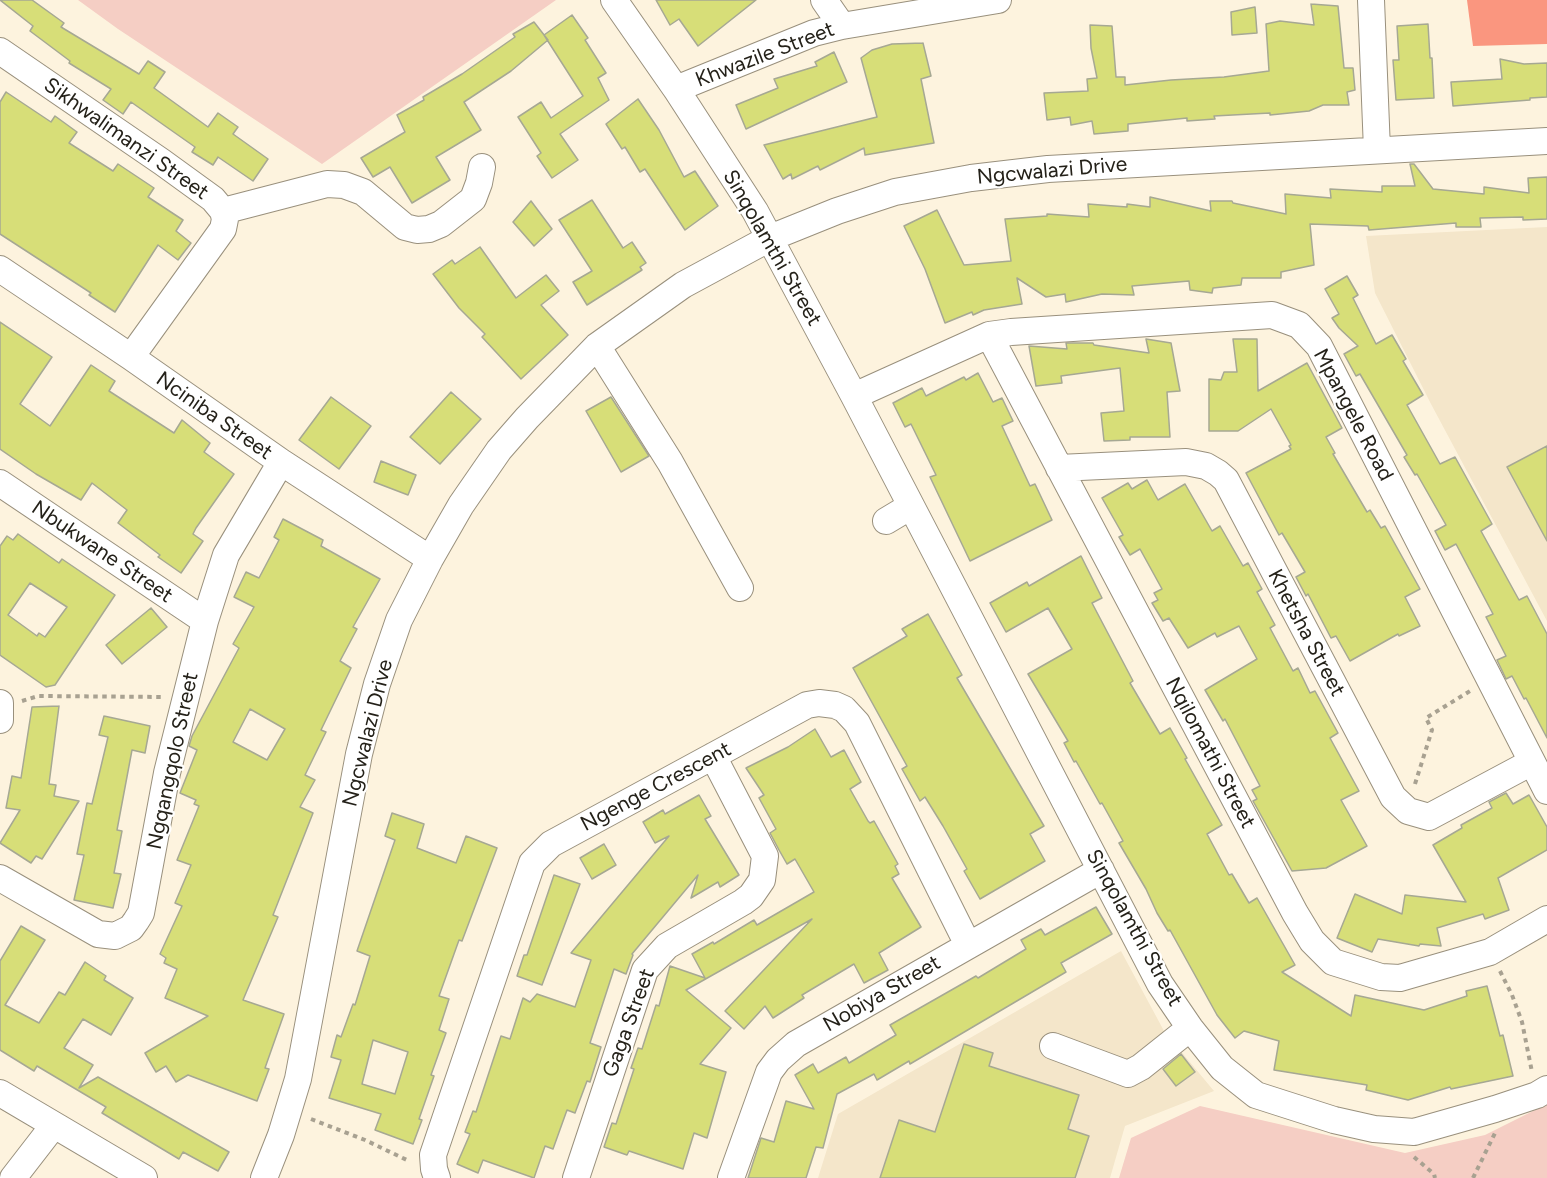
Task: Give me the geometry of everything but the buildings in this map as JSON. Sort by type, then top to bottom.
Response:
[{"type":"street","name":"Sinqolamthi Street","points":[[614,0],[676,89],[755,211],[854,396],[1160,984],[1190,1028],[1222,1068],[1256,1095],[1334,1120],[1374,1129],[1414,1132],[1495,1109],[1542,1092]]},
{"type":"street","points":[[824,0],[842,26]]},
{"type":"street","name":"Khwazile Street","points":[[676,89],[814,33],[842,26],[998,0]]},
{"type":"street","points":[[1371,0],[1377,150]]},
{"type":"street","name":"Sikhwalimanzi Street","points":[[0,51],[162,162],[213,199],[223,211],[225,219],[223,229],[131,357]]},
{"type":"street","name":"Ngcwalazi Drive","points":[[264,1178],[284,1127],[298,1079],[359,754],[377,684],[399,620],[461,505],[500,450],[527,418],[597,346],[683,285],[770,238],[837,211],[895,192],[971,178],[1048,169],[1547,141]]},
{"type":"street","points":[[223,211],[327,184],[344,185],[363,192],[405,227],[417,230],[429,229],[441,224],[472,199],[479,183],[482,167]]},
{"type":"street","name":"Nciniba Street","points":[[0,269],[281,462],[430,560]]},
{"type":"street","name":"Mpangele Road","points":[[854,396],[989,335],[1037,329],[1272,315],[1299,325],[1319,346],[1547,791]]},
{"type":"street","name":"Nqilomathi Street","points":[[989,335],[1295,913],[1312,941],[1333,962],[1381,978],[1400,978],[1490,952],[1547,919]]},
{"type":"street","points":[[597,346],[670,462],[740,588]]},
{"type":"street","name":"Ngqangqolo Street","points":[[0,878],[98,934],[116,936],[130,928],[141,913],[167,773],[205,621],[226,555],[281,462]]},
{"type":"street","name":"Khetsha Street","points":[[1059,468],[1186,462],[1206,466],[1218,472],[1226,480],[1393,797],[1408,811]]},
{"type":"street","name":"Nbukwane Street","points":[[0,483],[205,621]]},
{"type":"street","points":[[886,521],[911,506]]},
{"type":"street","name":"Ngenge Crescent","points":[[435,1167],[532,863],[551,844],[807,705],[827,703],[844,709],[857,723],[968,945]]},
{"type":"street","name":"Gaga Street","points":[[576,1178],[645,970],[666,946],[743,902],[751,896],[762,880],[765,856],[713,756]]},
{"type":"street","points":[[1408,811],[1429,817],[1532,762]]},
{"type":"street","name":"Nobiya Street","points":[[731,1178],[764,1083],[769,1072],[786,1052],[796,1044],[1101,870]]},
{"type":"street","points":[[1053,1046],[1128,1074],[1141,1067],[1190,1028]]},
{"type":"street","points":[[0,1093],[144,1178]]},
{"type":"street","points":[[13,1178],[54,1125]]},
{"type":"path","points":[[1408,811],[1432,730],[1426,718],[1489,678]]},
{"type":"path","points":[[0,710],[38,696],[186,697]]},
{"type":"path","points":[[1490,952],[1512,995],[1542,1092]]},
{"type":"path","points":[[305,1117],[365,1140],[411,1162],[435,1167]]},
{"type":"path","points":[[1473,1178],[1499,1125]]},
{"type":"shaded area","points":[[78,0],[556,0],[322,164]]},
{"type":"shaded area","points":[[1467,0],[1547,0],[1547,44],[1473,46]]},
{"type":"shaded area","points":[[1547,227],[1547,621],[1431,404],[1375,293],[1366,236]]},
{"type":"shaded area","points":[[1121,951],[1164,1031],[1214,1091],[1125,1126],[1110,1178],[818,1178],[838,1114]]},
{"type":"shaded area","points":[[1547,1104],[1547,1178],[1119,1178],[1131,1138],[1200,1106],[1405,1153],[1485,1135]]}]
